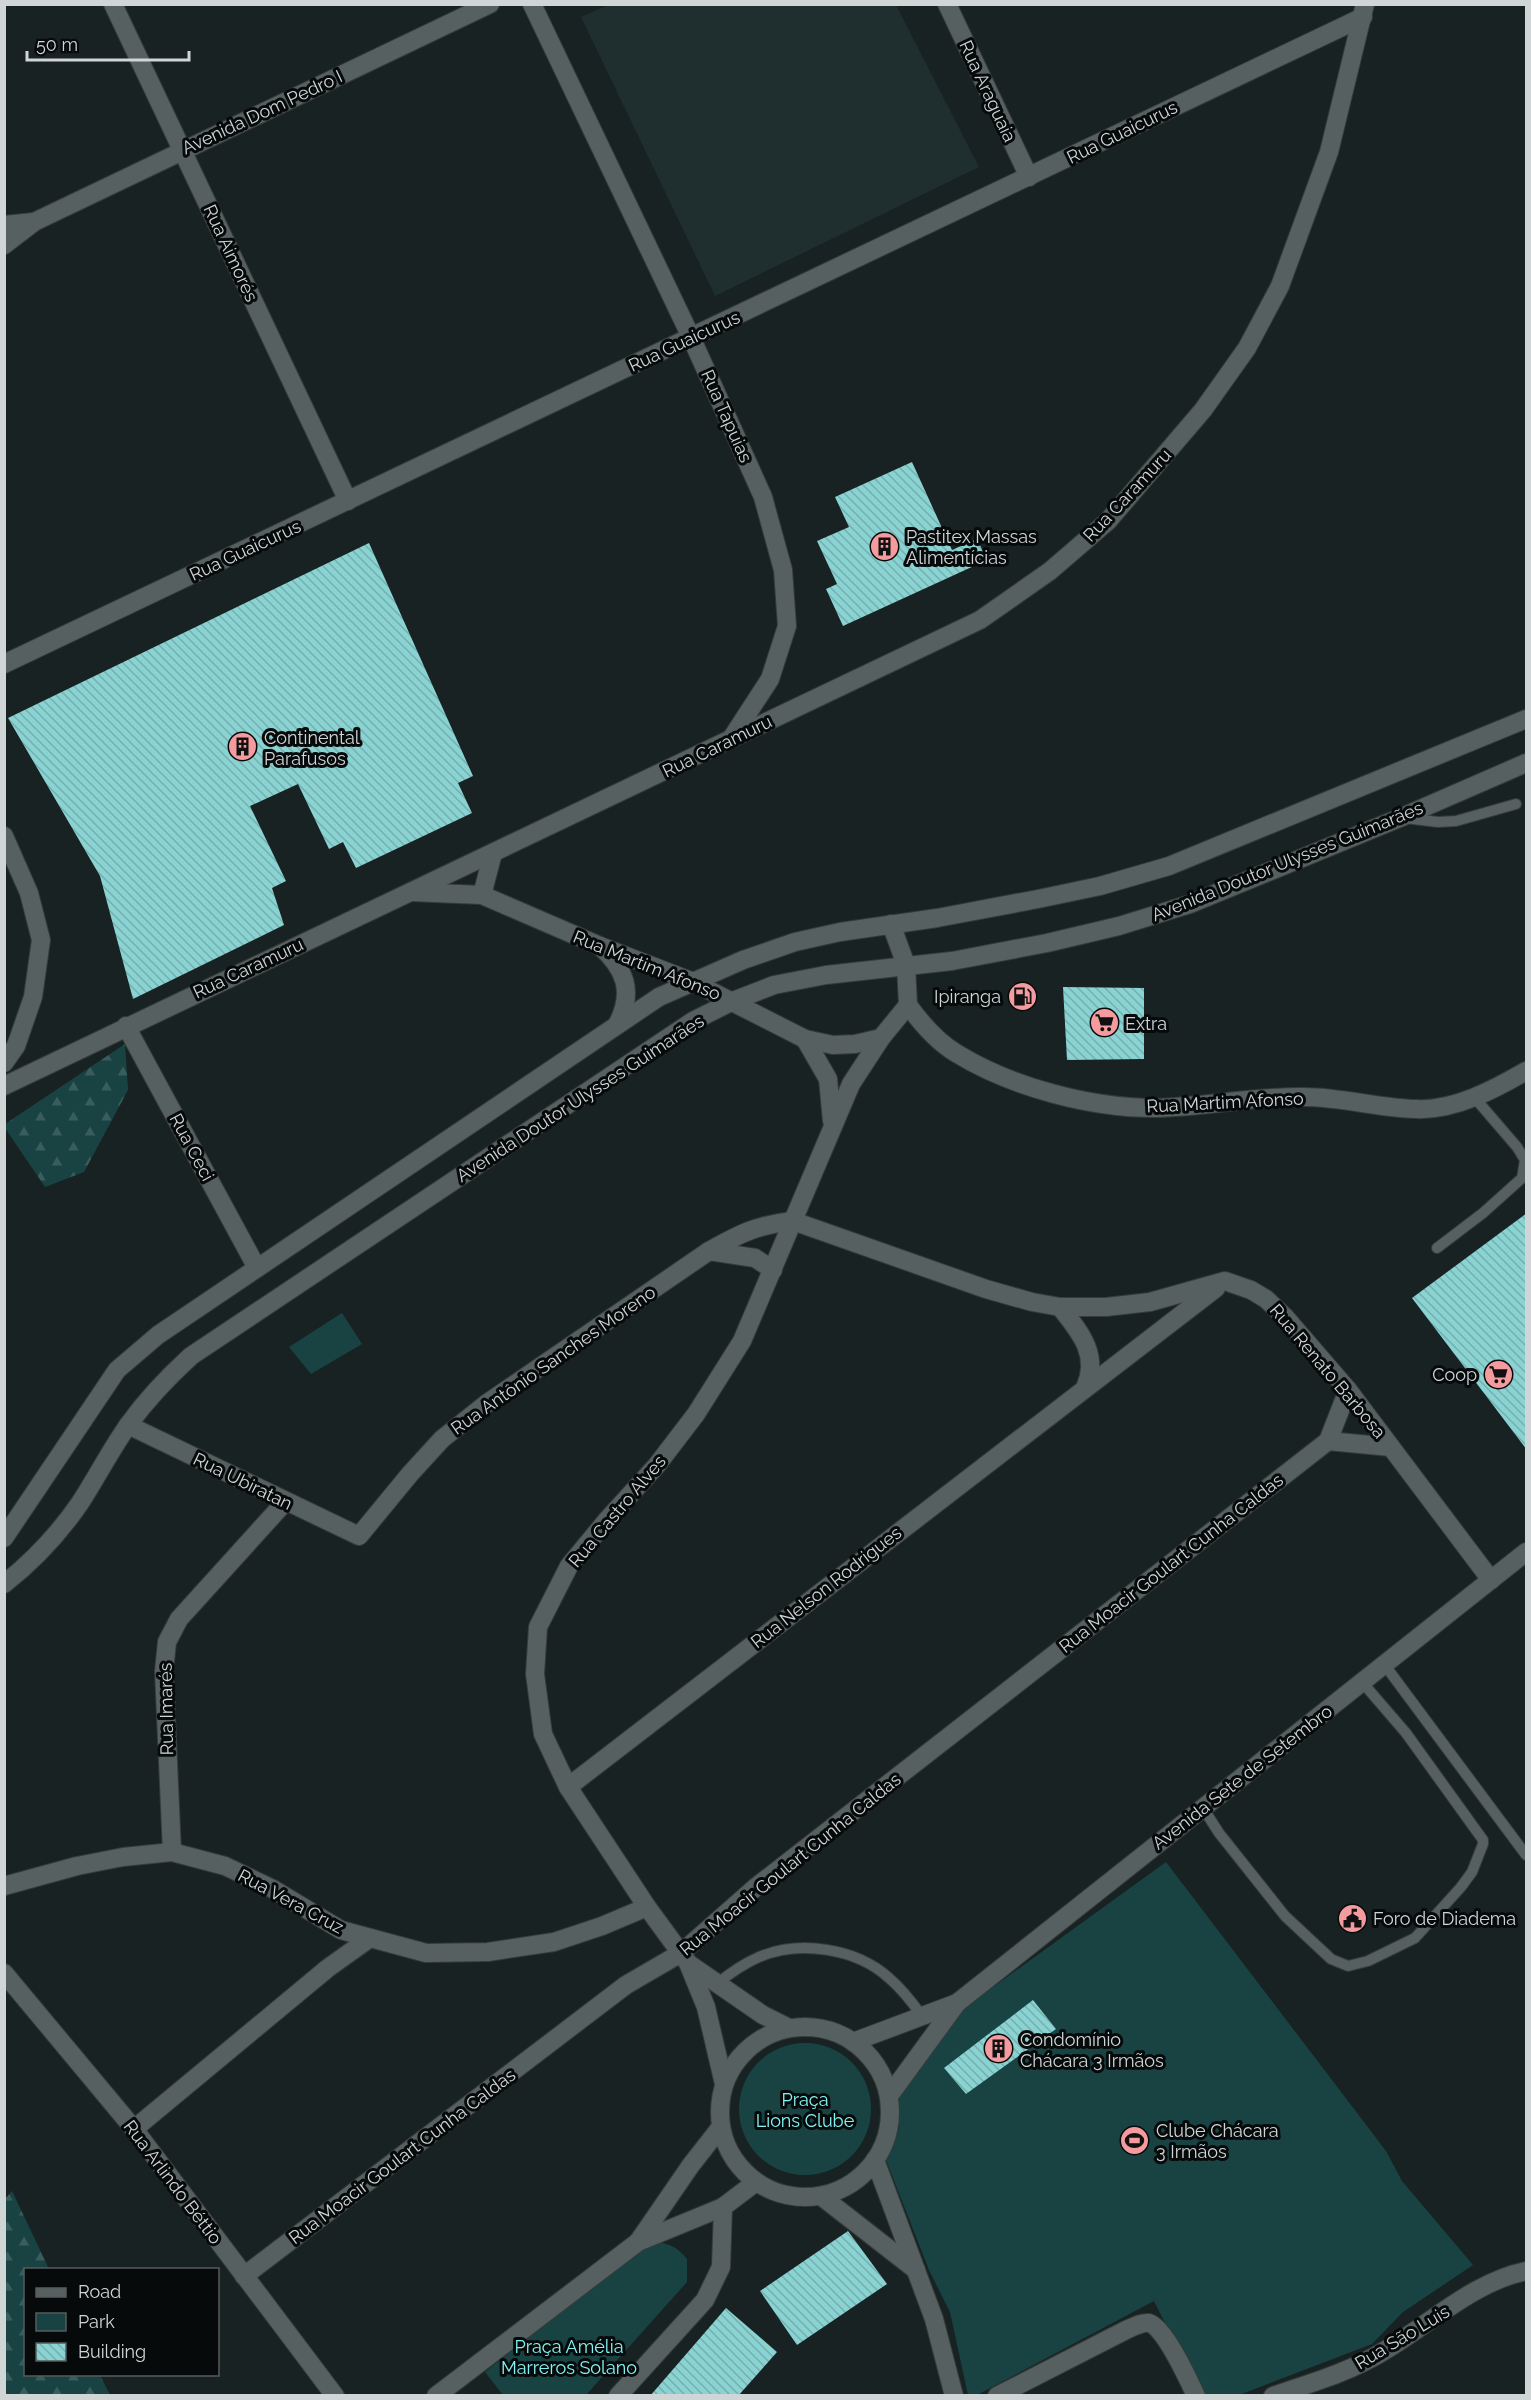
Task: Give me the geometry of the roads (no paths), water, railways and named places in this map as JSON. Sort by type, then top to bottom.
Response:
[{"type":"street","name":"Rua Aimorés","points":[[113,4],[348,501]]},
{"type":"street","name":"Avenida Dom Pedro I","points":[[4,245],[34,222],[490,4]]},
{"type":"street","name":"Rua Tapuias","points":[[532,4],[691,337],[763,497],[783,570],[786,626],[770,679],[731,738]]},
{"type":"street","name":"Rua Araguaia","points":[[947,4],[1029,177]]},
{"type":"street","name":"Rua Guaicurus","points":[[4,664],[1029,177],[1364,11]]},
{"type":"street","name":"Rua Caramuru","points":[[4,1086],[980,620],[1050,571],[1108,520],[1203,410],[1247,348],[1280,286],[1329,152],[1364,11]]},
{"type":"street","name":"Avenida Dom Pedro I","points":[[4,225],[34,222]]},
{"type":"street","name":"Avenida Doutor Ulysses Guimarães","points":[[6,1534],[117,1370],[158,1335],[658,997],[691,981],[795,942],[840,932],[1038,899],[1100,886],[1169,866],[1527,719]]},
{"type":"street","name":"Avenida Doutor Ulysses Guimarães","points":[[4,1584],[20,1572],[78,1505],[128,1425],[159,1386],[191,1356],[693,1021],[733,1001],[774,985],[826,975],[951,961],[1047,943],[1119,926],[1190,904],[1527,763]]},
{"type":"street","points":[[4,836],[29,892],[41,940],[33,997],[16,1046],[4,1063]]},
{"type":"street","points":[[482,896],[493,853]]},
{"type":"street","name":"Rua Martim Afonso","points":[[409,891],[482,896],[600,946],[691,981],[805,1039],[833,1045],[855,1044],[881,1038]]},
{"type":"street","points":[[891,924],[906,965],[908,1005]]},
{"type":"street","points":[[600,946],[616,961],[625,981],[626,1003],[618,1023]]},
{"type":"street","name":"Rua Martim Afonso","points":[[908,1005],[922,1025],[954,1052],[993,1071],[1048,1092],[1105,1104],[1153,1108],[1306,1096],[1418,1109],[1449,1106],[1527,1071]]},
{"type":"street","name":"Rua Castro Alves","points":[[724,2084],[706,2007],[684,1958],[647,1907],[568,1787],[543,1734],[535,1674],[538,1627],[569,1566],[657,1465],[696,1414],[742,1341],[794,1221],[832,1122],[851,1084],[881,1038],[908,1005]]},
{"type":"street","name":"Rua Ceci","points":[[126,1026],[257,1268]]},
{"type":"street","name":"Rua Castro Alves","points":[[805,1039],[828,1079],[832,1122]]},
{"type":"street","points":[[794,1221],[986,1289],[1060,1307],[1106,1307],[1150,1302],[1225,1281]]},
{"type":"street","name":"Rua Antônio Sanches Moreno","points":[[359,1536],[442,1439],[486,1404],[710,1251],[748,1229],[770,1223],[794,1221]]},
{"type":"street","points":[[710,1251],[755,1258],[773,1270]]},
{"type":"street","name":"Rua Nelson Rodrigues","points":[[568,1787],[1225,1281]]},
{"type":"street","name":"Rua Renato Barbosa","points":[[1225,1281],[1251,1290],[1266,1299],[1285,1317],[1348,1390],[1491,1580]]},
{"type":"street","points":[[1060,1307],[1082,1334],[1089,1355],[1091,1374],[1085,1388]]},
{"type":"street","points":[[1348,1390],[1328,1441],[1391,1447]]},
{"type":"street","name":"Rua Ubiratan","points":[[128,1425],[359,1536]]},
{"type":"street","name":"Rua Moacir Goulart Cunha Caldas","points":[[244,2276],[626,1985],[684,1958],[756,1887],[1328,1441]]},
{"type":"street","name":"Rua Imarés","points":[[172,1852],[164,1671],[167,1642],[179,1619],[285,1502]]},
{"type":"street","name":"Avenida Sete de Setembro","points":[[889,2096],[957,2003],[1527,1552]]},
{"type":"street","name":"Rua Vera Cruz","points":[[4,1886],[77,1866],[123,1857],[172,1852],[225,1866],[273,1889],[341,1930],[426,1953],[488,1952],[554,1942],[602,1926],[647,1907]]},
{"type":"street","points":[[134,2129],[328,1968],[369,1938]]},
{"type":"street","name":"Rua Castro Alves","points":[[684,1958],[763,2015],[789,2028]]},
{"type":"street","name":"Rua Arlindo Béttio","points":[[4,1973],[134,2129],[335,2396]]},
{"type":"street","name":"Avenida Sete de Setembro","points":[[853,2042],[957,2003]]},
{"type":"street","points":[[811,2027],[833,2032],[853,2042],[870,2057],[882,2075],[889,2096],[890,2119],[885,2140],[875,2160],[860,2177],[842,2189],[820,2196],[798,2197],[776,2193],[756,2182],[740,2167],[727,2149],[720,2128],[719,2106],[724,2084],[734,2064],[749,2047],[768,2035],[789,2028],[811,2027]]},
{"type":"street","points":[[638,2242],[691,2165],[720,2128]]},
{"type":"street","points":[[875,2160],[937,2330],[954,2396]]},
{"type":"street","points":[[436,2396],[638,2242],[723,2207],[756,2182]]},
{"type":"street","points":[[820,2196],[917,2271]]},
{"type":"street","points":[[618,2396],[705,2300],[721,2267],[723,2207]]},
{"type":"street","name":"Rua São Luis","points":[[1274,2396],[1358,2365],[1383,2352],[1480,2288],[1504,2276],[1527,2271]]},
{"type":"street","points":[[997,2396],[1036,2374],[1139,2324],[1150,2323],[1157,2328],[1176,2358],[1196,2396]]},
{"type":"lane","points":[[1402,817],[1438,822],[1456,821],[1516,804]]},
{"type":"lane","points":[[1437,1248],[1522,1178],[1525,1160],[1517,1147],[1474,1096]]},
{"type":"lane","points":[[1384,1664],[1527,1855]]},
{"type":"lane","points":[[1203,1808],[1219,1833],[1285,1916],[1331,1959],[1348,1966],[1368,1960],[1415,1938],[1472,1872],[1483,1840],[1406,1733],[1362,1682]]},
{"type":"lane","points":[[717,1984],[738,1968],[762,1956],[788,1950],[814,1949],[840,1953],[865,1962],[888,1976],[907,1995],[922,2016]]},
{"type":"place","name":"Pastitex Massas Alimentícias","points":[[885,546]]},
{"type":"place","name":"Continental Parafusos","points":[[243,747]]},
{"type":"place","name":"Ipiranga","points":[[1022,996]]},
{"type":"place","name":"Extra","points":[[1104,1023]]},
{"type":"place","name":"Coop","points":[[1498,1374]]},
{"type":"place","name":"Foro de Diadema","points":[[1352,1918]]},
{"type":"place","name":"Condomínio Chácara 3 Irmãos","points":[[999,2049]]},
{"type":"place","name":"Clube Chácara 3 Irmãos","points":[[1135,2140]]},
{"type":"park label","name":"Praça Lions Clube","points":[[805,2109]]},
{"type":"park label","name":"Praça Amélia Marreros Solano","points":[[569,2356]]}]
